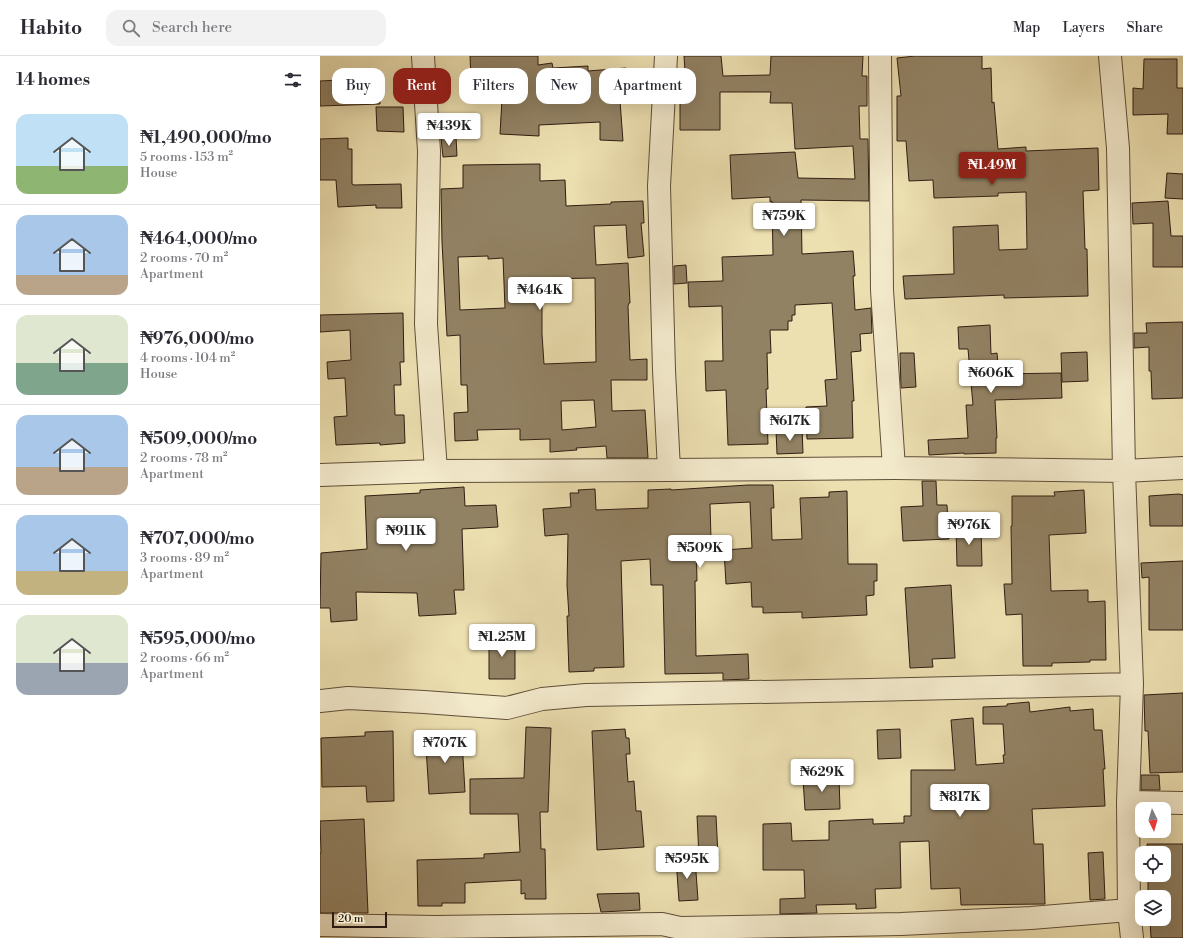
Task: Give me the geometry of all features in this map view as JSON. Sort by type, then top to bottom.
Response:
[{"type":"street","points":[[423,56],[429,151],[426,324],[436,471]]},
{"type":"street","points":[[666,56],[660,186],[664,370],[669,470]]},
{"type":"street","points":[[880,56],[882,290],[894,468]]},
{"type":"street","points":[[1110,56],[1118,148],[1124,471],[1132,684],[1128,802],[1129,910],[1132,938]]},
{"type":"street","points":[[320,475],[436,471],[894,468],[1124,471],[1183,468]]},
{"type":"street","points":[[320,701],[348,698],[507,708],[542,699],[586,695],[1132,684]]},
{"type":"street","points":[[1128,802],[1183,803]]},
{"type":"street","points":[[320,925],[435,933],[662,931],[680,928],[901,931],[1129,910]]},
{"type":"building","points":[[470,56],[538,56],[538,65],[552,63],[553,68],[536,68],[536,104],[591,104],[591,71],[599,70],[599,104],[620,104],[623,141],[600,140],[600,122],[539,125],[539,136],[500,134],[502,104],[528,104],[528,68],[471,68]]},
{"type":"building","points":[[684,56],[721,56],[723,76],[770,75],[771,56],[863,56],[862,76],[867,76],[867,106],[859,106],[860,139],[868,139],[869,201],[801,200],[802,254],[853,251],[855,310],[871,308],[872,333],[860,334],[861,351],[851,352],[854,401],[852,401],[853,438],[807,439],[806,407],[827,406],[825,380],[837,379],[832,303],[795,305],[795,315],[792,315],[792,321],[788,321],[788,330],[770,330],[771,353],[767,353],[768,389],[766,389],[768,444],[728,445],[726,390],[706,391],[705,361],[723,361],[722,306],[689,307],[688,282],[723,281],[722,257],[773,255],[772,201],[770,202],[770,197],[732,199],[730,155],[795,152],[798,178],[855,179],[853,146],[795,149],[792,103],[770,103],[771,92],[720,92],[720,130],[680,130],[680,104],[696,104],[696,68],[685,68]]},
{"type":"building","points":[[915,56],[982,56],[982,69],[991,68],[992,103],[994,102],[998,149],[1026,147],[1026,151],[1098,148],[1099,190],[1083,191],[1085,249],[1087,249],[1088,296],[1004,298],[1004,295],[905,299],[903,276],[954,274],[953,227],[998,225],[999,250],[1027,249],[1026,192],[998,193],[998,196],[934,198],[933,180],[909,181],[906,141],[897,141],[897,96],[901,96],[897,58]]},
{"type":"building","points":[[1144,59],[1177,59],[1177,88],[1183,88],[1183,134],[1167,134],[1168,114],[1133,115],[1133,88],[1143,89]]},
{"type":"building","points":[[588,66],[588,68],[553,68]]},
{"type":"building","points":[[332,80],[332,104],[380,104],[320,106],[320,81]]},
{"type":"building","points":[[376,107],[403,107],[404,132],[377,131]]},
{"type":"building","points":[[456,137],[457,156],[443,157],[441,138]]},
{"type":"building","points":[[348,138],[348,149],[352,149],[352,184],[401,184],[402,208],[376,208],[376,205],[338,207],[336,180],[320,180],[320,139]]},
{"type":"building","points":[[540,164],[540,181],[565,180],[566,206],[643,201],[644,223],[641,223],[644,256],[628,258],[626,225],[594,226],[596,265],[628,263],[630,360],[647,359],[647,380],[611,380],[612,411],[645,410],[648,458],[607,458],[606,446],[576,448],[577,450],[550,452],[550,439],[520,440],[520,429],[477,430],[478,440],[455,441],[454,413],[468,412],[467,385],[461,385],[460,335],[447,336],[441,189],[463,188],[463,165]],"holes":[[[488,256],[488,259],[503,258],[505,308],[460,310],[458,257]],[[595,278],[596,362],[544,364],[542,334],[542,279]],[[594,400],[596,427],[562,430],[561,401]]]},
{"type":"building","points":[[1167,173],[1183,174],[1183,199],[1165,198]]},
{"type":"building","points":[[1168,201],[1171,236],[1183,236],[1183,267],[1153,267],[1153,223],[1133,224],[1132,203]]},
{"type":"building","points":[[686,265],[687,283],[674,284],[674,266]]},
{"type":"building","points":[[403,313],[404,362],[400,362],[401,385],[394,385],[395,415],[404,415],[405,443],[380,445],[380,443],[336,445],[334,417],[347,416],[345,378],[328,379],[327,362],[351,360],[350,330],[320,332],[320,315]]},
{"type":"building","points":[[1183,322],[1183,398],[1152,399],[1151,371],[1149,371],[1149,347],[1134,348],[1134,333],[1147,333],[1146,323]]},
{"type":"building","points":[[990,325],[991,354],[997,353],[999,374],[1061,373],[1062,398],[995,400],[997,438],[996,453],[929,455],[928,440],[968,438],[966,405],[973,405],[968,349],[959,349],[958,327]]},
{"type":"building","points":[[1087,352],[1088,381],[1062,382],[1061,353]]},
{"type":"building","points":[[900,353],[914,353],[916,387],[901,388]]},
{"type":"building","points":[[802,429],[803,453],[777,454],[776,430]]},
{"type":"building","points":[[922,481],[936,481],[937,505],[947,505],[949,539],[903,541],[901,507],[923,506]]},
{"type":"building","points":[[773,485],[774,508],[771,508],[772,540],[802,539],[800,498],[829,497],[829,492],[847,491],[848,564],[877,564],[877,581],[874,581],[874,595],[866,596],[867,615],[802,618],[802,612],[763,613],[763,607],[752,607],[751,582],[726,584],[724,550],[752,548],[750,502],[710,504],[711,539],[696,540],[696,656],[748,654],[749,679],[723,680],[723,673],[665,674],[663,585],[651,585],[650,559],[621,561],[624,667],[594,668],[594,671],[569,672],[567,616],[569,616],[567,585],[568,534],[545,536],[543,509],[571,507],[570,493],[579,493],[578,490],[595,489],[596,510],[648,508],[648,490]]},
{"type":"building","points":[[464,487],[465,506],[496,505],[498,527],[462,529],[464,590],[454,590],[456,614],[419,616],[417,593],[356,592],[357,620],[331,622],[330,608],[320,608],[321,553],[367,549],[365,496],[420,493],[420,490]]},
{"type":"building","points":[[1084,490],[1086,533],[1049,535],[1051,591],[1088,590],[1088,602],[1105,601],[1106,660],[1052,663],[1052,666],[1023,666],[1022,614],[1006,615],[1004,584],[1012,584],[1012,496],[1055,496],[1054,492]]},
{"type":"building","points":[[1183,495],[1183,526],[1150,526],[1149,496]]},
{"type":"building","points":[[981,526],[982,566],[957,566],[956,527]]},
{"type":"building","points":[[1183,561],[1183,630],[1149,630],[1149,577],[1142,578],[1141,563]]},
{"type":"building","points":[[951,585],[955,658],[932,659],[933,667],[910,668],[905,588]]},
{"type":"building","points":[[489,636],[515,636],[515,679],[489,679]]},
{"type":"building","points":[[1183,693],[1183,772],[1150,773],[1148,731],[1145,731],[1144,695]]},
{"type":"building","points":[[1029,702],[1030,712],[1070,707],[1070,711],[1093,709],[1094,730],[1102,730],[1105,769],[1103,769],[1105,806],[1032,809],[1034,844],[1043,844],[1045,904],[961,905],[960,888],[931,889],[929,841],[900,842],[901,888],[875,889],[876,908],[856,909],[856,904],[816,905],[817,913],[780,914],[780,899],[805,898],[804,870],[763,870],[763,824],[791,823],[792,841],[829,840],[829,821],[873,819],[873,824],[904,823],[904,816],[911,816],[911,770],[955,770],[951,720],[973,718],[976,765],[1004,763],[1003,755],[1005,755],[1003,724],[983,724],[983,707],[1007,706],[1007,704]]},
{"type":"building","points":[[526,727],[551,728],[548,812],[540,812],[541,849],[545,849],[546,899],[525,899],[525,893],[521,894],[521,880],[465,883],[465,903],[442,903],[442,906],[418,906],[417,860],[484,858],[484,854],[520,852],[518,814],[470,814],[470,779],[524,778]]},
{"type":"building","points":[[625,729],[626,738],[629,738],[630,754],[626,754],[628,782],[634,781],[636,811],[641,811],[644,847],[597,850],[592,731]]},
{"type":"building","points":[[900,729],[901,758],[878,759],[877,730]]},
{"type":"building","points":[[393,731],[394,801],[367,802],[366,786],[322,787],[321,738],[365,736],[365,732]]},
{"type":"building","points":[[448,731],[449,740],[462,740],[465,792],[429,794],[425,732]]},
{"type":"building","points":[[813,773],[830,773],[830,778],[839,778],[840,809],[805,810],[803,779],[813,779]]},
{"type":"building","points":[[1141,775],[1159,775],[1160,790],[1141,790]]},
{"type":"building","points":[[697,816],[716,816],[718,856],[699,857]]},
{"type":"building","points":[[364,819],[368,913],[320,913],[320,821]]},
{"type":"building","points":[[1147,844],[1183,844],[1183,938],[1151,938],[1150,926],[1171,926],[1171,890],[1148,890],[1148,882],[1171,882],[1171,846],[1147,846]]},
{"type":"building","points":[[1103,852],[1105,899],[1090,900],[1088,853]]},
{"type":"building","points":[[695,858],[698,900],[679,901],[676,859]]},
{"type":"building","points":[[639,893],[640,910],[601,912],[597,894]]}]
